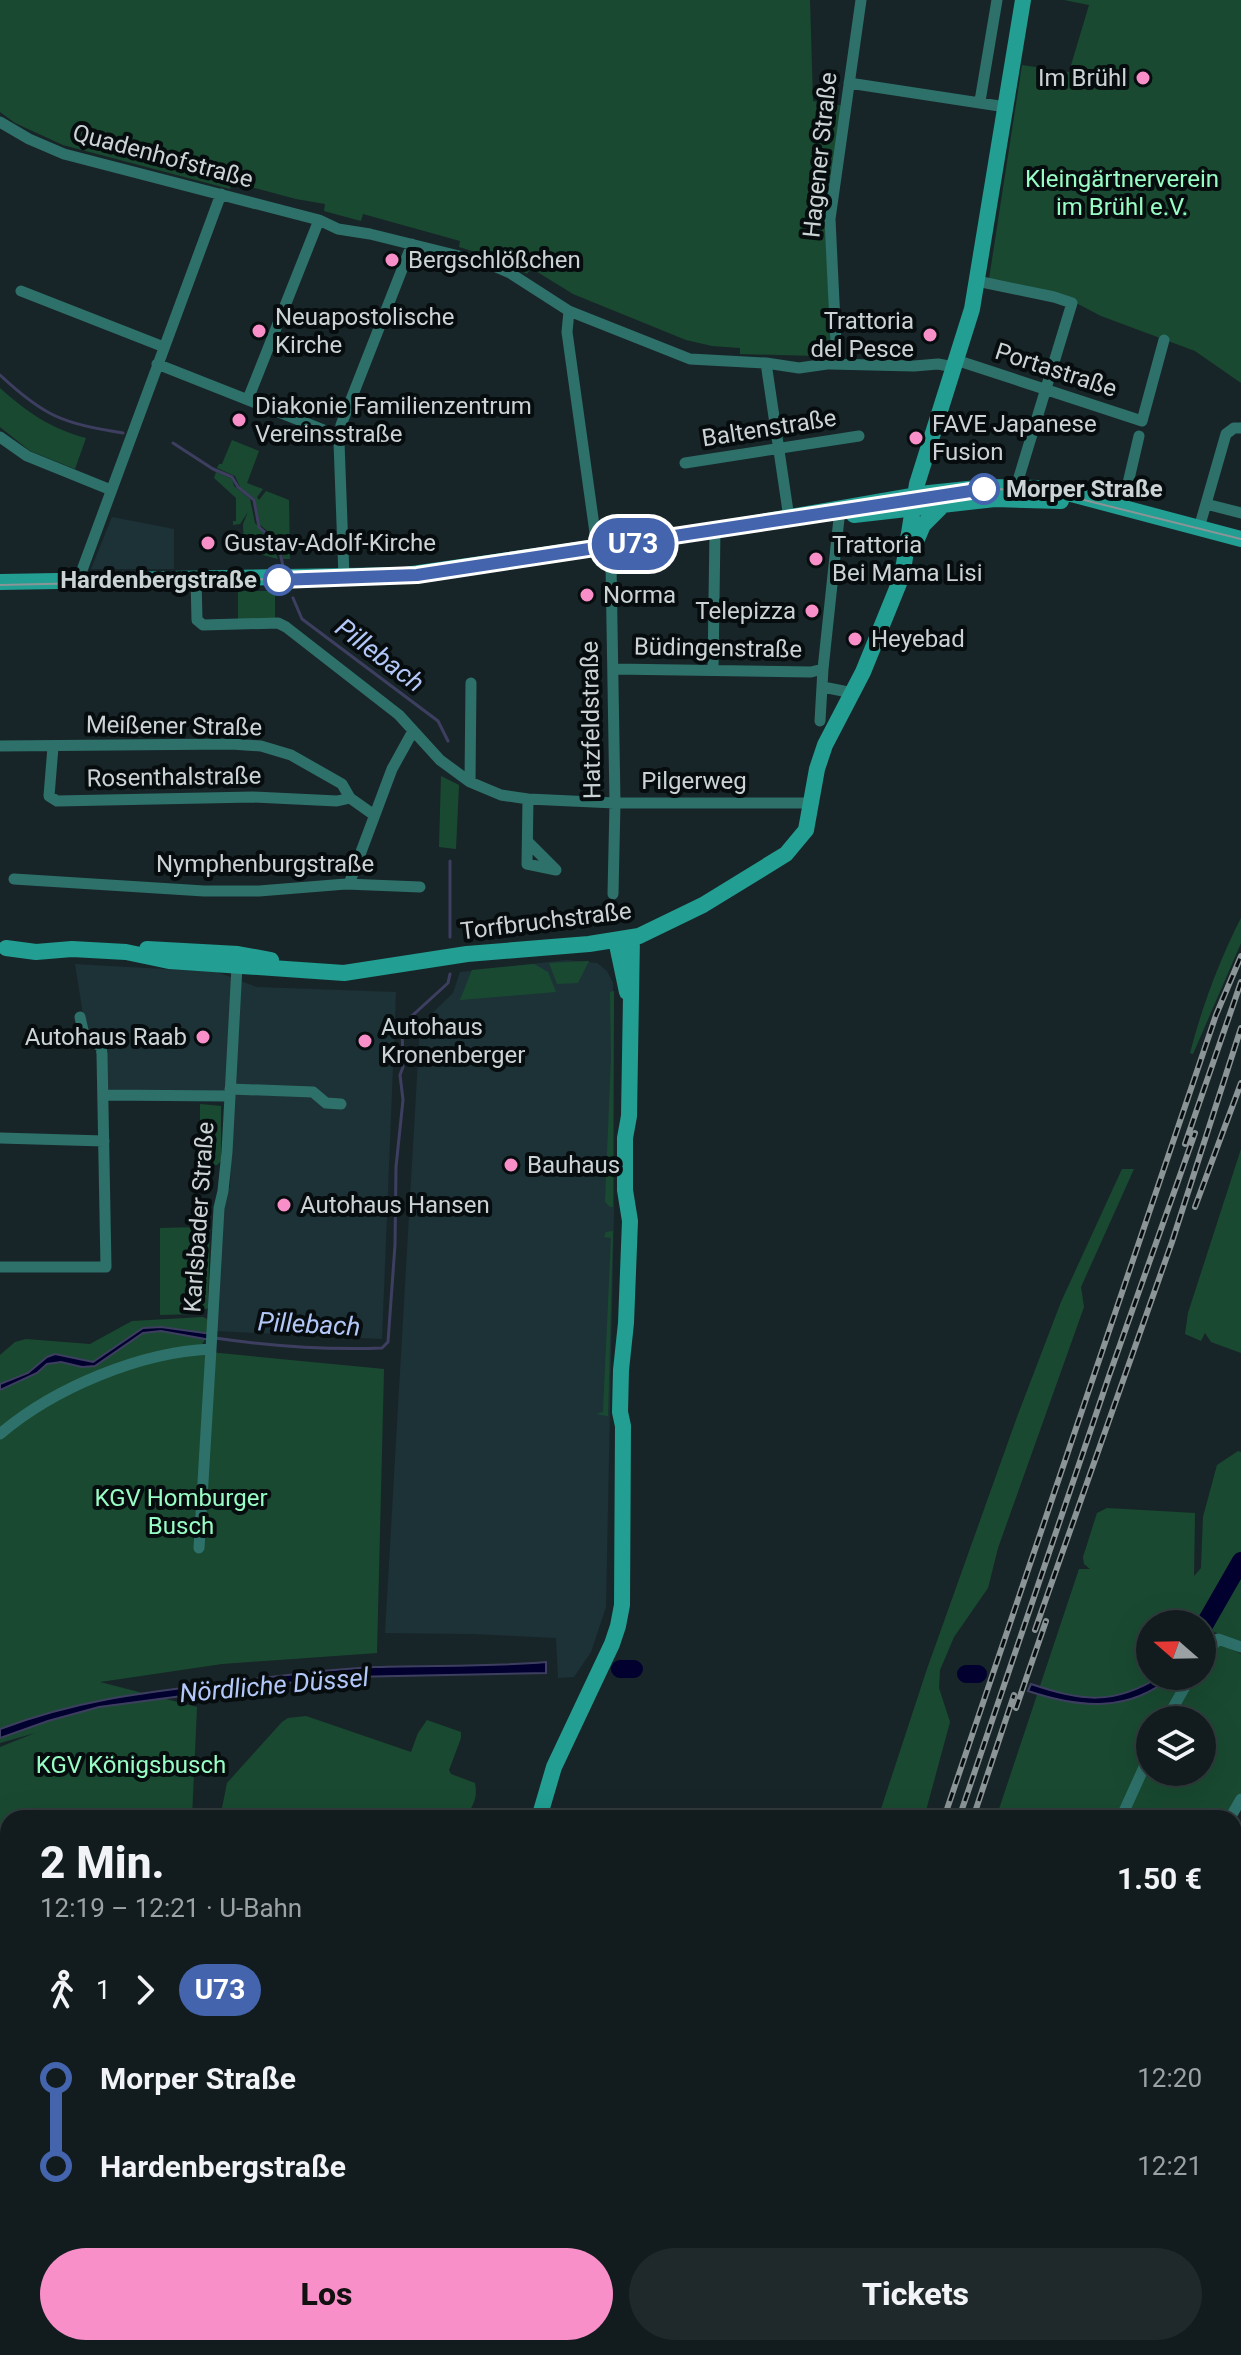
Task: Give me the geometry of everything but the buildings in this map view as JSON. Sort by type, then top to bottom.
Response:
[{"type":"main road","points":[[913,503],[968,323],[1023,0]]},
{"type":"main road","points":[[871,515],[987,487],[1016,487],[1061,492],[1241,539]]},
{"type":"main road","points":[[0,582],[405,575],[821,512],[913,503],[1012,499],[1103,504]]},
{"type":"main road","name":"Torfbruchstraße","points":[[3,948],[36,944],[126,952],[169,961],[344,973],[467,954],[624,939],[654,931],[776,863],[803,835],[820,758],[889,615],[902,576],[913,503]]},
{"type":"main road","points":[[840,511],[871,515],[894,524],[908,549],[923,525],[944,504]]},
{"type":"main road","points":[[541,1810],[554,1767],[612,1644],[622,1605],[623,1426],[620,1412],[630,1212],[625,1190],[625,1138],[629,1116],[630,1005],[624,939]]},
{"type":"main road","points":[[154,948],[170,956],[223,960],[237,966],[246,962],[284,962]]},
{"type":"main road","name":"Torfbruchstraße","points":[[126,952],[154,948],[238,954],[284,962],[398,964]]},
{"type":"street","name":"Hagener Straße","points":[[832,364],[830,219],[861,0]]},
{"type":"street","points":[[980,101],[997,0]]},
{"type":"street","points":[[849,83],[1006,107]]},
{"type":"street","name":"Quadenhofstraße","points":[[0,122],[64,154],[319,220],[338,229],[368,233],[498,267],[569,311],[690,359],[799,368],[832,364],[954,368]]},
{"type":"street","points":[[78,581],[221,194]]},
{"type":"street","points":[[248,399],[319,220]]},
{"type":"street","points":[[344,577],[341,425],[412,244]]},
{"type":"street","points":[[977,281],[1072,303],[1016,487]]},
{"type":"street","points":[[21,291],[164,347]]},
{"type":"street","name":"Hatzfeldstraße","points":[[569,311],[567,332],[603,546],[613,669],[613,894]]},
{"type":"street","name":"Portastraße","points":[[954,368],[1044,390],[1142,421],[1164,340]]},
{"type":"street","points":[[766,363],[789,518]]},
{"type":"street","points":[[157,364],[339,436]]},
{"type":"street","points":[[1199,528],[1226,434],[1234,428],[1241,428]]},
{"type":"street","name":"Baltenstraße","points":[[685,463],[859,436]]},
{"type":"street","points":[[1122,509],[1139,436]]},
{"type":"street","points":[[0,437],[27,456],[111,490]]},
{"type":"street","points":[[1206,504],[1241,513]]},
{"type":"street","points":[[820,721],[840,511]]},
{"type":"street","points":[[713,670],[715,530]]},
{"type":"street","name":"Pilgerweg","points":[[196,579],[197,620],[203,625],[278,623],[399,715],[440,760],[470,782],[501,795],[615,803],[812,803]]},
{"type":"street","name":"Büdingenstraße","points":[[613,669],[811,672],[823,669]]},
{"type":"street","points":[[470,782],[471,683]]},
{"type":"street","points":[[823,687],[853,693]]},
{"type":"street","points":[[349,884],[392,769],[413,731]]},
{"type":"street","name":"Meißener Straße","points":[[0,746],[261,746],[291,755],[342,784],[350,798],[374,815]]},
{"type":"street","name":"Rosenthalstraße","points":[[53,747],[49,796],[57,801],[253,797],[337,801],[350,798]]},
{"type":"street","points":[[528,799],[528,842]]},
{"type":"street","name":"Nymphenburgstraße","points":[[14,879],[204,891],[259,891],[349,884],[420,887]]},
{"type":"street","name":"Karlsbader Straße","points":[[199,1548],[237,966]]},
{"type":"street","points":[[0,1267],[106,1267],[101,1047],[84,1035],[80,1017]]},
{"type":"street","name":"Karlsbader Straße","points":[[229,1093],[313,1092],[326,1103],[341,1104]]},
{"type":"street","points":[[104,1095],[229,1093]]},
{"type":"street","points":[[0,1138],[104,1141]]},
{"type":"street","points":[[0,1434],[76,1387],[124,1366],[168,1353],[211,1347]]},
{"type":"street","points":[[1216,1642],[1218,1639],[1241,1647]]},
{"type":"street","points":[[1125,1810],[1136,1785]]},
{"type":"shaded area","points":[[112,517],[174,529],[174,569],[91,569]]},
{"type":"shaded area","points":[[567,960],[597,963],[607,971],[613,983],[614,1209],[606,1607],[591,1652],[574,1677],[558,1678],[556,1638],[385,1633],[420,1025],[453,993],[460,972]]},
{"type":"shaded area","points":[[75,964],[217,972],[257,987],[396,992],[382,1339],[216,1331],[221,1213],[230,1186],[234,1093],[106,1092],[107,1053],[86,1033]]},
{"type":"shaded area","points":[[161,1327],[212,1334],[211,1340],[161,1331],[143,1333],[95,1366],[82,1367],[61,1362],[47,1364],[37,1373],[0,1390],[0,1384],[28,1373],[47,1357],[55,1354],[93,1362],[143,1328]]},
{"type":"shaded area","points":[[546,1662],[546,1673],[348,1677],[99,1707],[0,1738],[0,1729],[58,1710],[171,1689],[358,1668]]},
{"type":"shaded area","points":[[1031,1684],[1082,1697],[1097,1698],[1152,1690],[1103,1704],[1066,1701],[1028,1691]]},
{"type":"green space","points":[[0,0],[810,0],[813,101],[845,106],[830,204],[830,349],[816,356],[740,354],[740,348],[686,340],[573,294],[531,268],[527,274],[499,259],[459,247],[460,241],[363,214],[361,221],[324,211],[325,204],[232,182],[230,189],[63,145],[15,123],[0,112]]},
{"type":"green space","name":"Kleingärtnerverein im Brühl e.V.","points":[[1064,0],[1241,0],[1241,383],[1195,351],[1101,316],[1057,293],[989,279],[1022,65],[1069,72],[1089,5]]},
{"type":"green space","points":[[0,388],[40,419],[86,438],[75,469],[30,451],[0,427]]},
{"type":"green space","points":[[232,440],[259,451],[247,483],[263,489],[257,497],[259,500],[266,491],[289,500],[290,559],[283,559],[276,540],[260,525],[255,499],[240,487],[235,476],[217,468],[222,464]]},
{"type":"green space","points":[[216,472],[232,479],[234,486],[250,499],[255,523],[269,538],[278,559],[244,550],[243,524],[248,512],[240,524],[233,525],[236,521],[236,498],[214,478]]},
{"type":"green space","points":[[238,591],[275,591],[275,619],[238,619]]},
{"type":"green space","points":[[441,776],[459,785],[456,849],[439,847]]},
{"type":"green space","points":[[1241,918],[1241,943],[1193,1054],[1190,1053],[1212,984]]},
{"type":"green space","points":[[589,961],[578,983],[557,984],[549,963]]},
{"type":"green space","points":[[534,964],[548,972],[556,992],[460,1000],[472,970]]},
{"type":"green space","points":[[614,991],[613,1207],[610,1207],[605,1202],[611,1057],[610,992]]},
{"type":"green space","points":[[200,1104],[221,1106],[221,1161],[217,1165],[200,1165]]},
{"type":"green space","points":[[1241,1149],[1241,1353],[1211,1342],[1205,1333],[1201,1341],[1185,1334],[1188,1313]]},
{"type":"green space","points":[[1122,1169],[1134,1169],[1081,1287],[1084,1307],[998,1548],[988,1588],[954,1637],[940,1670],[939,1688],[950,1722],[926,1810],[881,1810],[927,1669],[1061,1302]]},
{"type":"green space","points":[[200,1219],[210,1219],[208,1308],[195,1314],[160,1315],[160,1228],[200,1227]]},
{"type":"green space","points":[[613,1231],[607,1416],[596,1414],[603,1412],[611,1238],[604,1237],[606,1232]]},
{"type":"green space","name":"KGV Homburger Busch","points":[[203,1317],[207,1319],[207,1336],[198,1351],[384,1369],[377,1653],[222,1664],[100,1682],[197,1707],[192,1810],[0,1810],[0,1747],[35,1733],[0,1743],[0,1355],[15,1342],[26,1339],[90,1344],[132,1321]]},
{"type":"green space","points":[[1238,1451],[1241,1452],[1241,1554],[1234,1567],[1228,1568],[1204,1610],[1136,1610],[1136,1690],[1216,1690],[1216,1641],[1241,1654],[1241,1793],[1231,1810],[999,1810],[1079,1569],[1090,1569],[1084,1564],[1083,1557],[1097,1513],[1107,1508],[1195,1513],[1194,1576],[1201,1568],[1203,1517],[1217,1465]]},
{"type":"green space","points":[[1236,1578],[1241,1580],[1241,1645],[1216,1633],[1216,1611]]},
{"type":"green space","points":[[306,1716],[411,1752],[427,1720],[461,1732],[449,1770],[451,1774],[475,1783],[475,1798],[470,1810],[222,1810],[227,1783],[288,1718]]},
{"type":"waterway","name":"Pillebach","points":[[0,375],[30,400],[56,416],[84,426],[123,433]]},
{"type":"waterway","name":"Pillebach","points":[[173,443],[213,469],[232,477],[238,487],[254,500],[259,527],[280,552],[283,566]]},
{"type":"waterway","name":"Pillebach","points":[[293,598],[302,619],[438,721],[448,741]]},
{"type":"waterway","name":"Pillebach","points":[[450,861],[450,937]]},
{"type":"waterway","name":"Pillebach","points":[[215,1338],[340,1348],[382,1348],[388,1342],[395,1245],[396,1167],[403,1100],[400,1075],[403,1067],[402,1025],[448,983],[450,974]]},
{"type":"waterway","name":"Nördliche Düssel","points":[[1213,1610],[1241,1561]]},
{"type":"waterway","name":"Nördliche Düssel","points":[[620,1669],[634,1669]]},
{"type":"waterway","name":"Nördliche Düssel","points":[[966,1674],[978,1674]]},
{"type":"tram line","points":[[0,585],[407,576],[724,531],[928,496],[998,489],[1064,495],[1241,539]]},
{"type":"railway","points":[[947,1810],[1216,1015],[1241,956]]},
{"type":"railway","points":[[1185,1144],[1241,982]]},
{"type":"railway","points":[[1035,1630],[1172,1242],[1241,1028]]},
{"type":"railway","points":[[1195,1207],[1241,1083]]},
{"type":"railway","points":[[962,1810],[1195,1133]]},
{"type":"railway","points":[[1016,1708],[1046,1621]]},
{"type":"railway","points":[[976,1810],[1014,1695]]},
{"type":"metro line","name":"U73","points":[[279,580],[417,575],[724,531],[984,489]]},
{"type":"place","name":"Im Brühl","points":[[1143,78]]},
{"type":"place","name":"Bergschlößchen","points":[[392,260]]},
{"type":"place","name":"Neuapostolische Kirche","points":[[259,331]]},
{"type":"place","name":"Trattoria del Pesce","points":[[930,335]]},
{"type":"place","name":"Diakonie Familienzentrum Vereinsstraße","points":[[239,420]]},
{"type":"place","name":"FAVE Japanese Fusion","points":[[916,438]]},
{"type":"place","name":"Morper Straße","points":[[984,489]]},
{"type":"place","name":"Gustav-Adolf-Kirche","points":[[208,543]]},
{"type":"place","name":"Trattoria Bei Mama Lisi","points":[[816,559]]},
{"type":"place","name":"Hardenbergstraße","points":[[279,580]]},
{"type":"place","name":"Norma","points":[[587,595]]},
{"type":"place","name":"Telepizza","points":[[812,611]]},
{"type":"place","name":"Heyebad","points":[[855,639]]},
{"type":"place","name":"Autohaus Raab","points":[[203,1037]]},
{"type":"place","name":"Autohaus Kronenberger","points":[[365,1041]]},
{"type":"place","name":"Bauhaus","points":[[511,1165]]},
{"type":"place","name":"Autohaus Hansen","points":[[284,1205]]},
{"type":"park label","name":"KGV Königsbusch","points":[[131,1765]]}]
